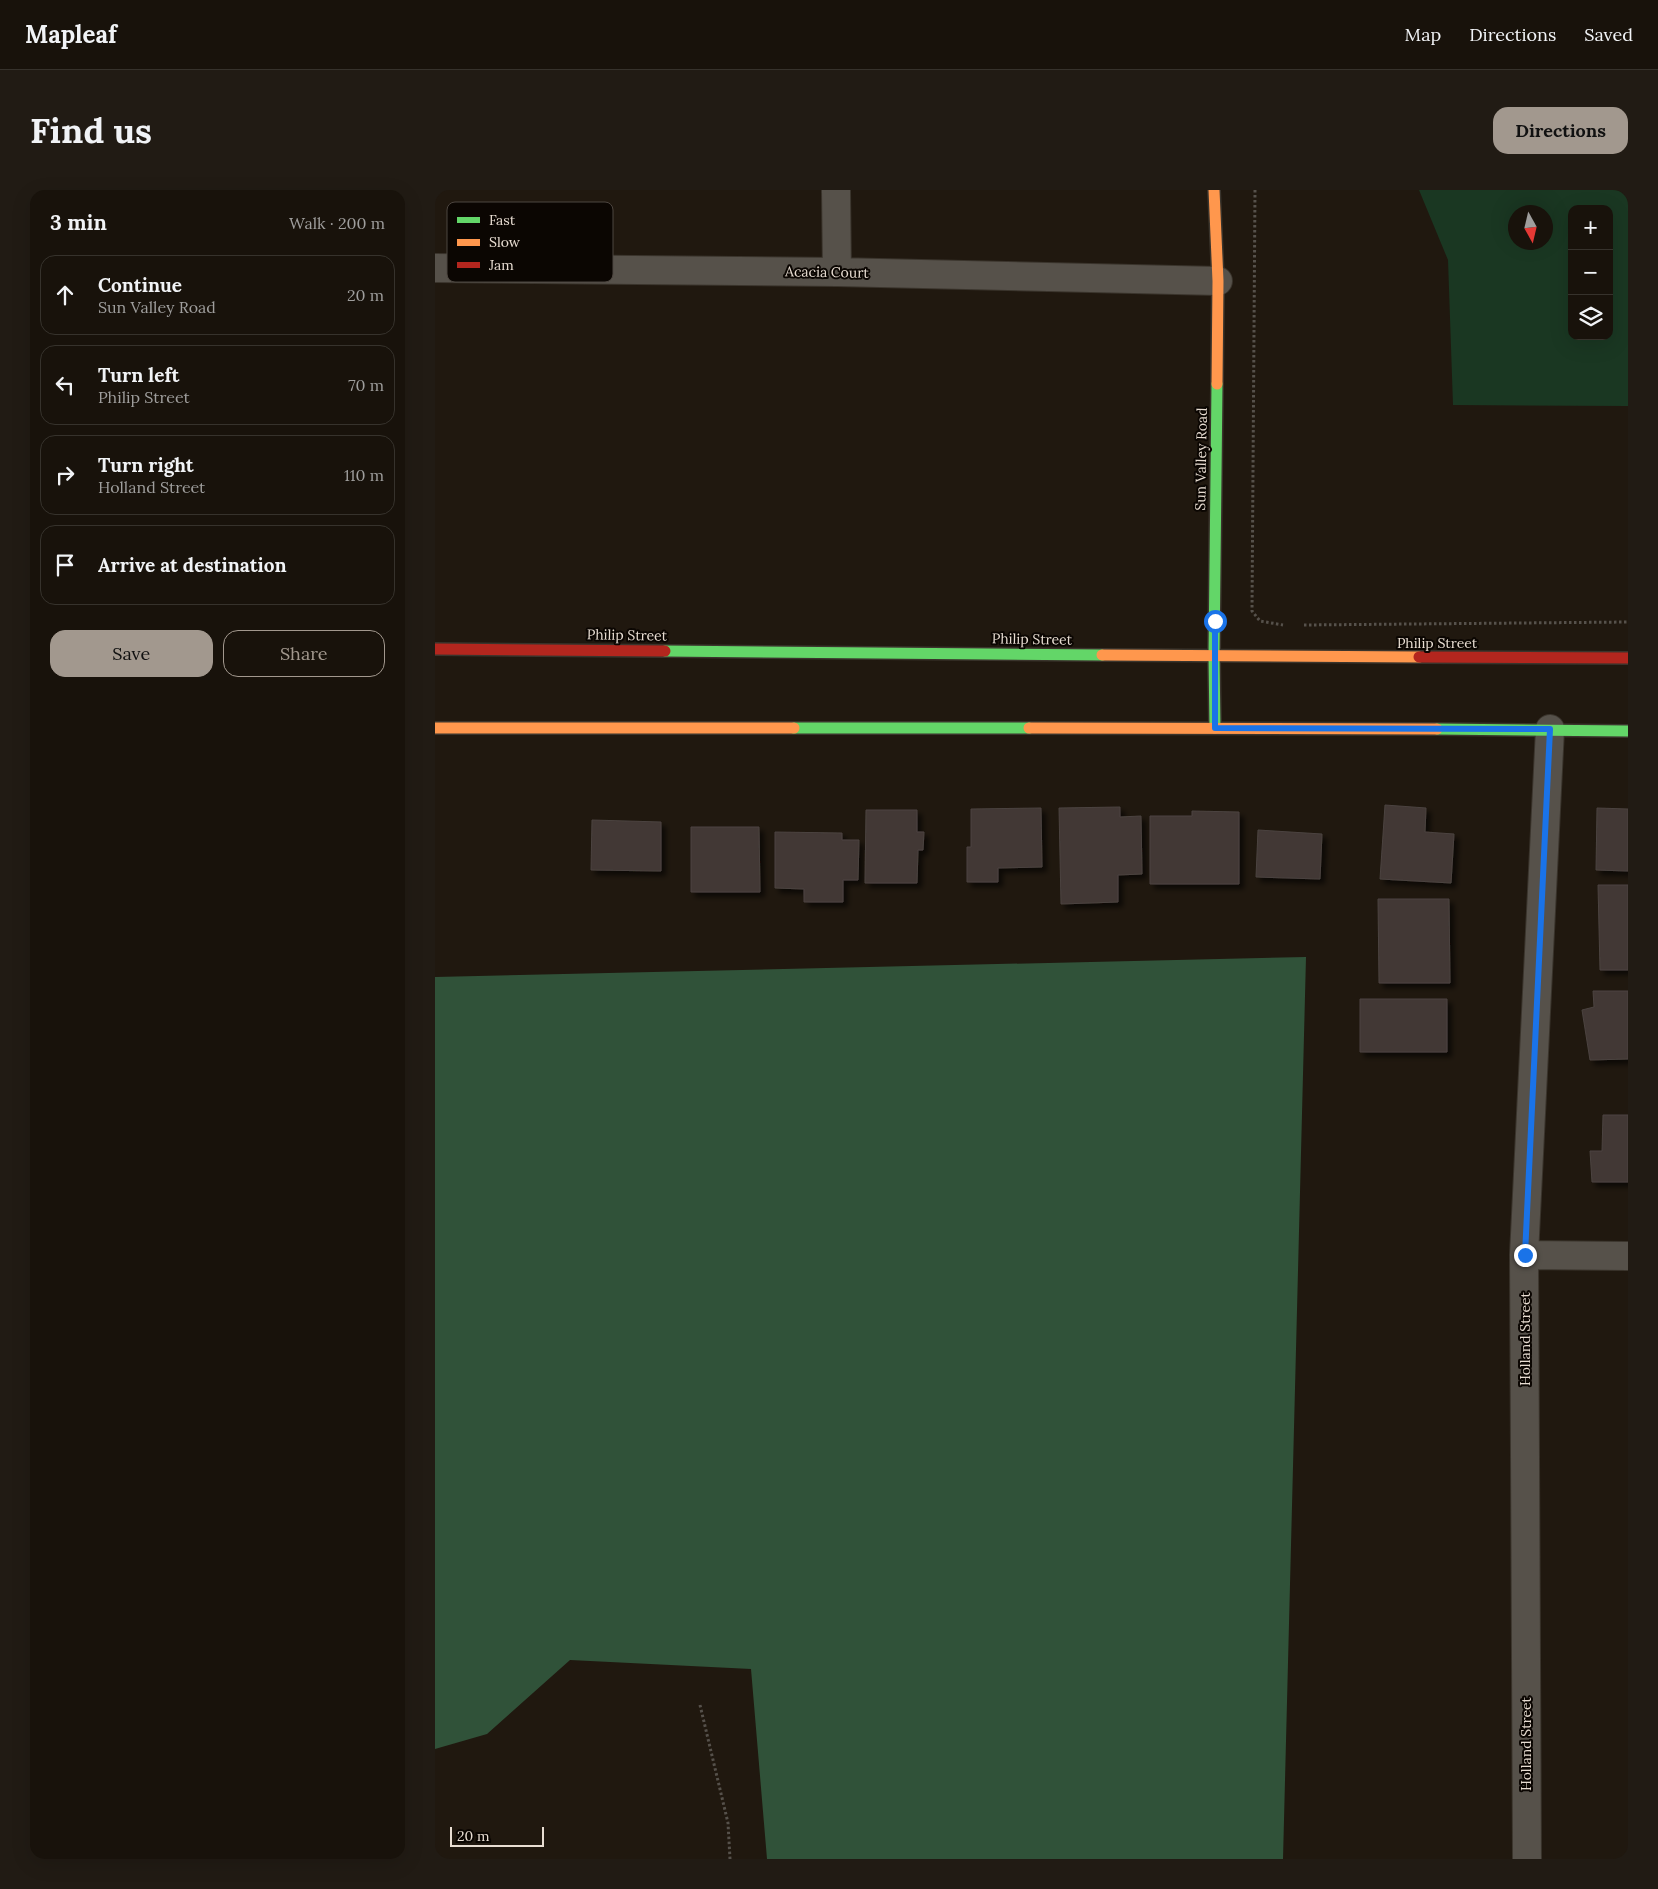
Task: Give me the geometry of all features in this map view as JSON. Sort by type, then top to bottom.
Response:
[{"type":"main road","name":"Sun Valley Road","points":[[1214,190],[1218,281],[1215,728]]},
{"type":"main road","name":"Philip Street","points":[[435,648],[1628,658]]},
{"type":"main road","points":[[435,728],[1215,728],[1628,731]]},
{"type":"street","points":[[836,190],[837,272]]},
{"type":"street","name":"Acacia Court","points":[[613,270],[837,272],[1218,281]]},
{"type":"street","name":"Holland Street","points":[[1527,1859],[1525,1255],[1550,729]]},
{"type":"street","points":[[1525,1255],[1628,1256]]},
{"type":"path","points":[[1255,190],[1252,611],[1260,621],[1291,625]]},
{"type":"path","points":[[1301,625],[1628,622]]},
{"type":"path","points":[[700,1705],[729,1823],[730,1859]]},
{"type":"green space","points":[[1419,190],[1628,190],[1628,406],[1453,405],[1448,260]]},
{"type":"green space","points":[[1306,957],[1283,1859],[767,1859],[751,1669],[570,1660],[487,1734],[435,1749],[435,977]]},
{"type":"building","points":[[1385,805],[1426,808],[1425,832],[1454,834],[1451,883],[1380,879]]},
{"type":"building","points":[[1120,807],[1120,817],[1141,816],[1142,874],[1118,875],[1118,902],[1061,904],[1059,808]]},
{"type":"building","points":[[1041,808],[1042,867],[998,868],[998,882],[967,882],[967,847],[971,847],[971,809]]},
{"type":"building","points":[[1597,808],[1628,809],[1628,871],[1596,870]]},
{"type":"building","points":[[866,810],[917,810],[917,832],[924,832],[923,850],[918,850],[917,883],[865,883]]},
{"type":"building","points":[[1192,811],[1239,812],[1239,884],[1150,884],[1150,816],[1192,816]]},
{"type":"building","points":[[592,820],[661,822],[661,871],[591,870]]},
{"type":"building","points":[[691,827],[759,827],[760,892],[691,892]]},
{"type":"building","points":[[1258,830],[1322,834],[1320,879],[1256,877]]},
{"type":"building","points":[[775,832],[842,833],[842,840],[859,840],[858,880],[843,880],[843,902],[804,902],[804,889],[775,888]]},
{"type":"building","points":[[1598,885],[1628,885],[1628,970],[1600,970]]},
{"type":"building","points":[[1378,899],[1449,899],[1450,983],[1379,983]]},
{"type":"building","points":[[1593,991],[1628,991],[1628,1059],[1590,1060],[1582,1010],[1594,1007]]},
{"type":"building","points":[[1360,999],[1447,999],[1447,1052],[1360,1052]]},
{"type":"building","points":[[1603,1115],[1628,1115],[1628,1182],[1592,1182],[1590,1151],[1602,1151]]},
{"type":"traffic: fast","points":[[1215,728],[1217,384]]},
{"type":"traffic: fast","points":[[665,651],[1102,655]]},
{"type":"traffic: fast","points":[[794,728],[1029,728]]},
{"type":"traffic: fast","points":[[1437,729],[1628,731]]},
{"type":"traffic: slow","points":[[1214,190],[1218,281],[1217,384]]},
{"type":"traffic: slow","points":[[1102,655],[1419,657]]},
{"type":"traffic: slow","points":[[435,728],[794,728]]},
{"type":"traffic: slow","points":[[1029,728],[1437,729]]},
{"type":"traffic: jam","points":[[435,649],[665,651]]},
{"type":"traffic: jam","points":[[1419,657],[1628,658]]},
{"type":"route","points":[[1215,621],[1215,728],[1550,729],[1525,1255]]}]
